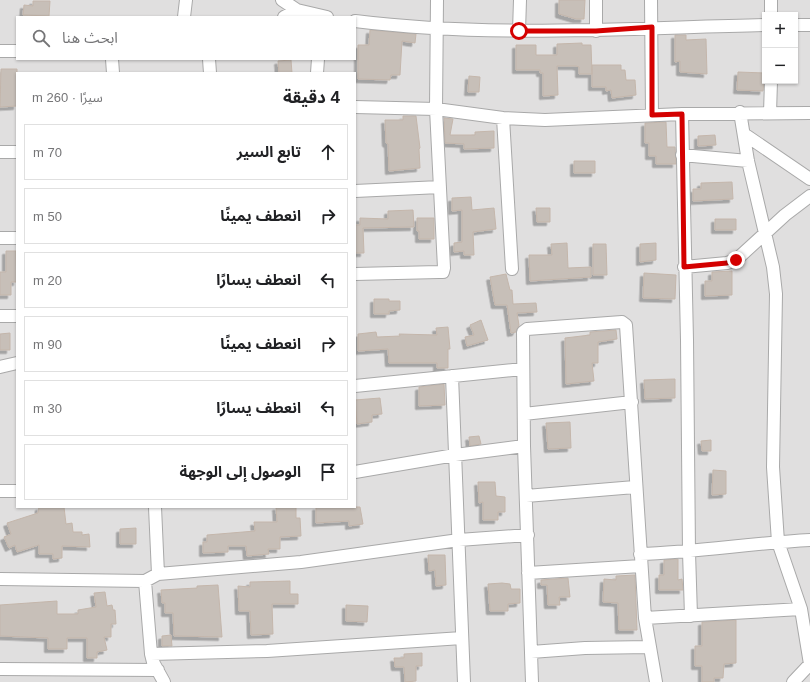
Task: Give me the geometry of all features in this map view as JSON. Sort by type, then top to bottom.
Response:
[{"type":"street","points":[[184,16],[186,0]]},
{"type":"street","points":[[282,0],[297,10],[323,16]]},
{"type":"street","points":[[356,274],[443,272],[436,109],[437,0]]},
{"type":"street","points":[[519,31],[520,0]]},
{"type":"street","points":[[596,0],[596,31]]},
{"type":"street","points":[[651,0],[652,115]]},
{"type":"street","points":[[771,0],[771,12]]},
{"type":"street","points":[[286,16],[297,10]]},
{"type":"street","points":[[356,21],[436,28],[519,31],[596,31],[652,27],[762,25]]},
{"type":"street","points":[[798,25],[810,25]]},
{"type":"street","points":[[0,51],[16,51]]},
{"type":"street","points":[[112,60],[113,72]]},
{"type":"street","points":[[209,60],[210,72]]},
{"type":"street","points":[[317,72],[318,60]]},
{"type":"street","points":[[770,113],[771,84]]},
{"type":"street","points":[[356,108],[436,109],[502,118],[545,120],[740,112],[810,112]]},
{"type":"street","points":[[740,112],[748,161],[773,267],[776,294],[772,468],[778,542],[801,609],[810,664],[793,682]]},
{"type":"street","points":[[682,114],[691,616]]},
{"type":"street","points":[[502,118],[512,268]]},
{"type":"street","points":[[744,134],[810,179]]},
{"type":"street","points":[[0,152],[16,152]]},
{"type":"street","points":[[682,155],[748,161]]},
{"type":"street","points":[[356,191],[440,186]]},
{"type":"street","points":[[684,267],[727,263],[736,260],[784,215],[810,196]]},
{"type":"street","points":[[0,238],[16,238]]},
{"type":"street","points":[[0,316],[16,316]]},
{"type":"street","points":[[532,682],[524,446],[523,332],[527,329],[622,322],[626,325],[632,402],[635,487],[645,618],[656,682]]},
{"type":"street","points":[[0,367],[16,363]]},
{"type":"street","points":[[356,386],[523,369]]},
{"type":"street","points":[[452,376],[460,540],[464,682]]},
{"type":"street","points":[[524,414],[632,402]]},
{"type":"street","points":[[356,472],[455,455],[524,446]]},
{"type":"street","points":[[526,496],[635,487]]},
{"type":"street","points":[[0,491],[16,491]]},
{"type":"street","points":[[155,508],[158,574]]},
{"type":"street","points":[[0,579],[145,581],[158,574],[301,562],[460,540],[528,535]]},
{"type":"street","points":[[528,573],[641,560],[689,552],[810,540]]},
{"type":"street","points":[[145,581],[151,654],[164,682]]},
{"type":"street","points":[[645,618],[801,609]]},
{"type":"street","points":[[151,654],[267,651],[462,638]]},
{"type":"street","points":[[531,652],[585,648],[649,647]]},
{"type":"street","points":[[0,669],[158,670]]},
{"type":"shaded area","points":[[0,0],[810,0],[810,682],[0,682]]},
{"type":"building","points":[[559,0],[585,0],[584,19],[576,19],[559,14]]},
{"type":"building","points":[[33,1],[50,1],[49,16],[23,15],[24,5],[33,6]]},
{"type":"building","points":[[370,30],[416,34],[415,43],[402,41],[400,75],[391,75],[390,80],[358,79],[358,45],[369,45]]},
{"type":"building","points":[[675,35],[686,35],[686,40],[706,39],[707,74],[680,72],[680,61],[675,62]]},
{"type":"building","points":[[582,43],[582,45],[591,45],[592,74],[579,74],[579,67],[576,66],[557,66],[558,95],[543,96],[543,73],[540,73],[540,70],[516,70],[516,45],[536,45],[536,55],[557,55],[557,44]]},
{"type":"building","points":[[291,60],[292,72],[279,72],[278,61]]},
{"type":"building","points":[[592,65],[621,65],[621,70],[625,70],[626,80],[635,80],[636,95],[612,98],[611,90],[606,91],[606,87],[592,87]]},
{"type":"building","points":[[1,69],[17,69],[16,106],[0,107]]},
{"type":"building","points":[[738,72],[762,73],[763,91],[737,90]]},
{"type":"building","points":[[469,76],[480,77],[479,92],[468,92]]},
{"type":"building","points":[[403,116],[416,116],[420,148],[420,168],[389,171],[385,120],[403,120]]},
{"type":"building","points":[[444,118],[453,119],[450,135],[475,135],[475,132],[494,131],[494,148],[464,149],[464,144],[445,143]]},
{"type":"building","points":[[666,122],[667,147],[675,147],[676,164],[656,164],[656,156],[649,156],[649,143],[645,143],[645,123]]},
{"type":"building","points":[[715,135],[716,145],[698,146],[698,136]]},
{"type":"building","points":[[574,161],[595,161],[595,173],[574,173]]},
{"type":"building","points":[[732,182],[733,199],[693,201],[693,189],[701,189],[701,183]]},
{"type":"building","points":[[471,197],[472,210],[494,208],[496,229],[473,232],[474,255],[464,255],[464,251],[454,252],[454,243],[462,242],[462,210],[452,211],[452,198]]},
{"type":"building","points":[[536,208],[550,208],[550,222],[537,222]]},
{"type":"building","points":[[413,210],[414,227],[363,228],[364,253],[356,253],[356,225],[360,225],[360,218],[388,219],[388,211]]},
{"type":"building","points":[[417,218],[434,218],[434,239],[419,239],[419,231],[417,231]]},
{"type":"building","points":[[715,219],[736,219],[736,230],[715,230]]},
{"type":"building","points":[[567,243],[568,268],[591,267],[591,277],[530,281],[529,255],[552,255],[551,244]]},
{"type":"building","points":[[656,243],[656,260],[640,262],[640,244]]},
{"type":"building","points":[[593,244],[606,244],[607,275],[593,275]]},
{"type":"building","points":[[6,251],[16,251],[16,282],[11,282],[11,295],[0,295],[0,272],[6,272]]},
{"type":"building","points":[[732,271],[732,295],[705,296],[705,281],[712,281],[712,272]]},
{"type":"building","points":[[644,273],[676,275],[675,299],[643,298]]},
{"type":"building","points":[[506,274],[510,290],[512,290],[513,304],[536,303],[537,312],[517,313],[519,325],[516,332],[511,333],[507,305],[495,305],[490,277]]},
{"type":"building","points":[[374,299],[400,301],[400,310],[389,311],[389,314],[374,314]]},
{"type":"building","points":[[481,320],[488,340],[467,346],[465,337],[474,335],[470,325]]},
{"type":"building","points":[[448,327],[450,349],[448,349],[448,368],[437,368],[437,363],[389,363],[388,349],[358,351],[358,334],[376,332],[377,337],[400,336],[399,334],[437,335],[436,328]]},
{"type":"building","points":[[616,330],[617,339],[598,342],[598,363],[592,363],[594,381],[566,384],[565,338],[590,335],[590,332]]},
{"type":"building","points":[[10,333],[10,350],[0,350],[0,334]]},
{"type":"building","points":[[675,379],[675,398],[645,399],[644,380]]},
{"type":"building","points":[[444,384],[445,405],[419,406],[419,387]]},
{"type":"building","points":[[380,398],[382,414],[372,415],[372,422],[357,424],[356,400]]},
{"type":"building","points":[[570,422],[571,448],[548,449],[546,423]]},
{"type":"building","points":[[479,436],[481,444],[470,446],[469,437]]},
{"type":"building","points":[[711,440],[711,451],[702,451],[701,441]]},
{"type":"building","points":[[713,470],[726,471],[726,494],[712,495]]},
{"type":"building","points":[[478,482],[495,482],[496,496],[505,497],[505,512],[498,512],[498,520],[483,520],[483,502],[479,503]]},
{"type":"building","points":[[360,507],[363,524],[349,526],[349,521],[316,523],[316,508]]},
{"type":"building","points":[[39,508],[64,508],[66,524],[72,523],[73,532],[82,532],[82,535],[89,534],[90,547],[62,546],[62,558],[53,559],[53,554],[39,554],[39,545],[17,552],[15,545],[9,548],[4,537],[11,534],[7,523],[38,513]]},
{"type":"building","points":[[276,508],[296,508],[296,518],[300,518],[301,536],[280,537],[280,549],[268,549],[269,554],[247,556],[246,546],[228,546],[228,552],[203,553],[203,542],[207,542],[207,535],[255,531],[254,522],[277,522]]},
{"type":"building","points":[[136,528],[136,544],[120,544],[120,529]]},
{"type":"building","points":[[428,555],[445,555],[446,585],[436,586],[435,570],[429,571]]},
{"type":"building","points":[[678,559],[678,580],[682,579],[683,590],[659,590],[659,575],[664,575],[664,560]]},
{"type":"building","points":[[635,575],[637,630],[619,630],[618,603],[603,602],[604,579],[616,580],[616,576]]},
{"type":"building","points":[[568,578],[570,597],[559,597],[560,605],[548,605],[547,585],[541,585],[541,580]]},
{"type":"building","points":[[290,581],[290,594],[298,594],[298,604],[272,604],[273,634],[251,635],[250,611],[239,611],[238,586],[250,587],[250,582]]},
{"type":"building","points":[[488,584],[510,584],[511,589],[520,589],[520,603],[508,604],[508,611],[490,611]]},
{"type":"building","points":[[218,585],[222,637],[174,636],[173,613],[165,613],[165,603],[162,603],[161,590]]},
{"type":"building","points":[[105,592],[107,606],[112,605],[113,610],[115,610],[116,624],[111,624],[111,637],[104,637],[107,650],[97,652],[97,658],[87,658],[87,638],[67,638],[67,649],[48,649],[48,638],[0,636],[0,605],[57,601],[57,614],[78,614],[78,610],[96,607],[94,593]]},
{"type":"building","points":[[346,605],[368,606],[367,622],[346,621]]},
{"type":"building","points":[[736,620],[736,663],[724,664],[723,678],[714,678],[714,682],[702,682],[702,666],[695,666],[695,646],[702,646],[702,622]]},
{"type":"building","points":[[171,635],[172,646],[162,646],[162,636]]},
{"type":"building","points":[[422,653],[422,666],[416,666],[416,681],[405,682],[404,667],[395,667],[394,658],[404,658],[404,654]]},
{"type":"route","points":[[519,31],[596,31],[652,27],[652,115],[682,114],[684,267],[727,263],[736,260]]}]
